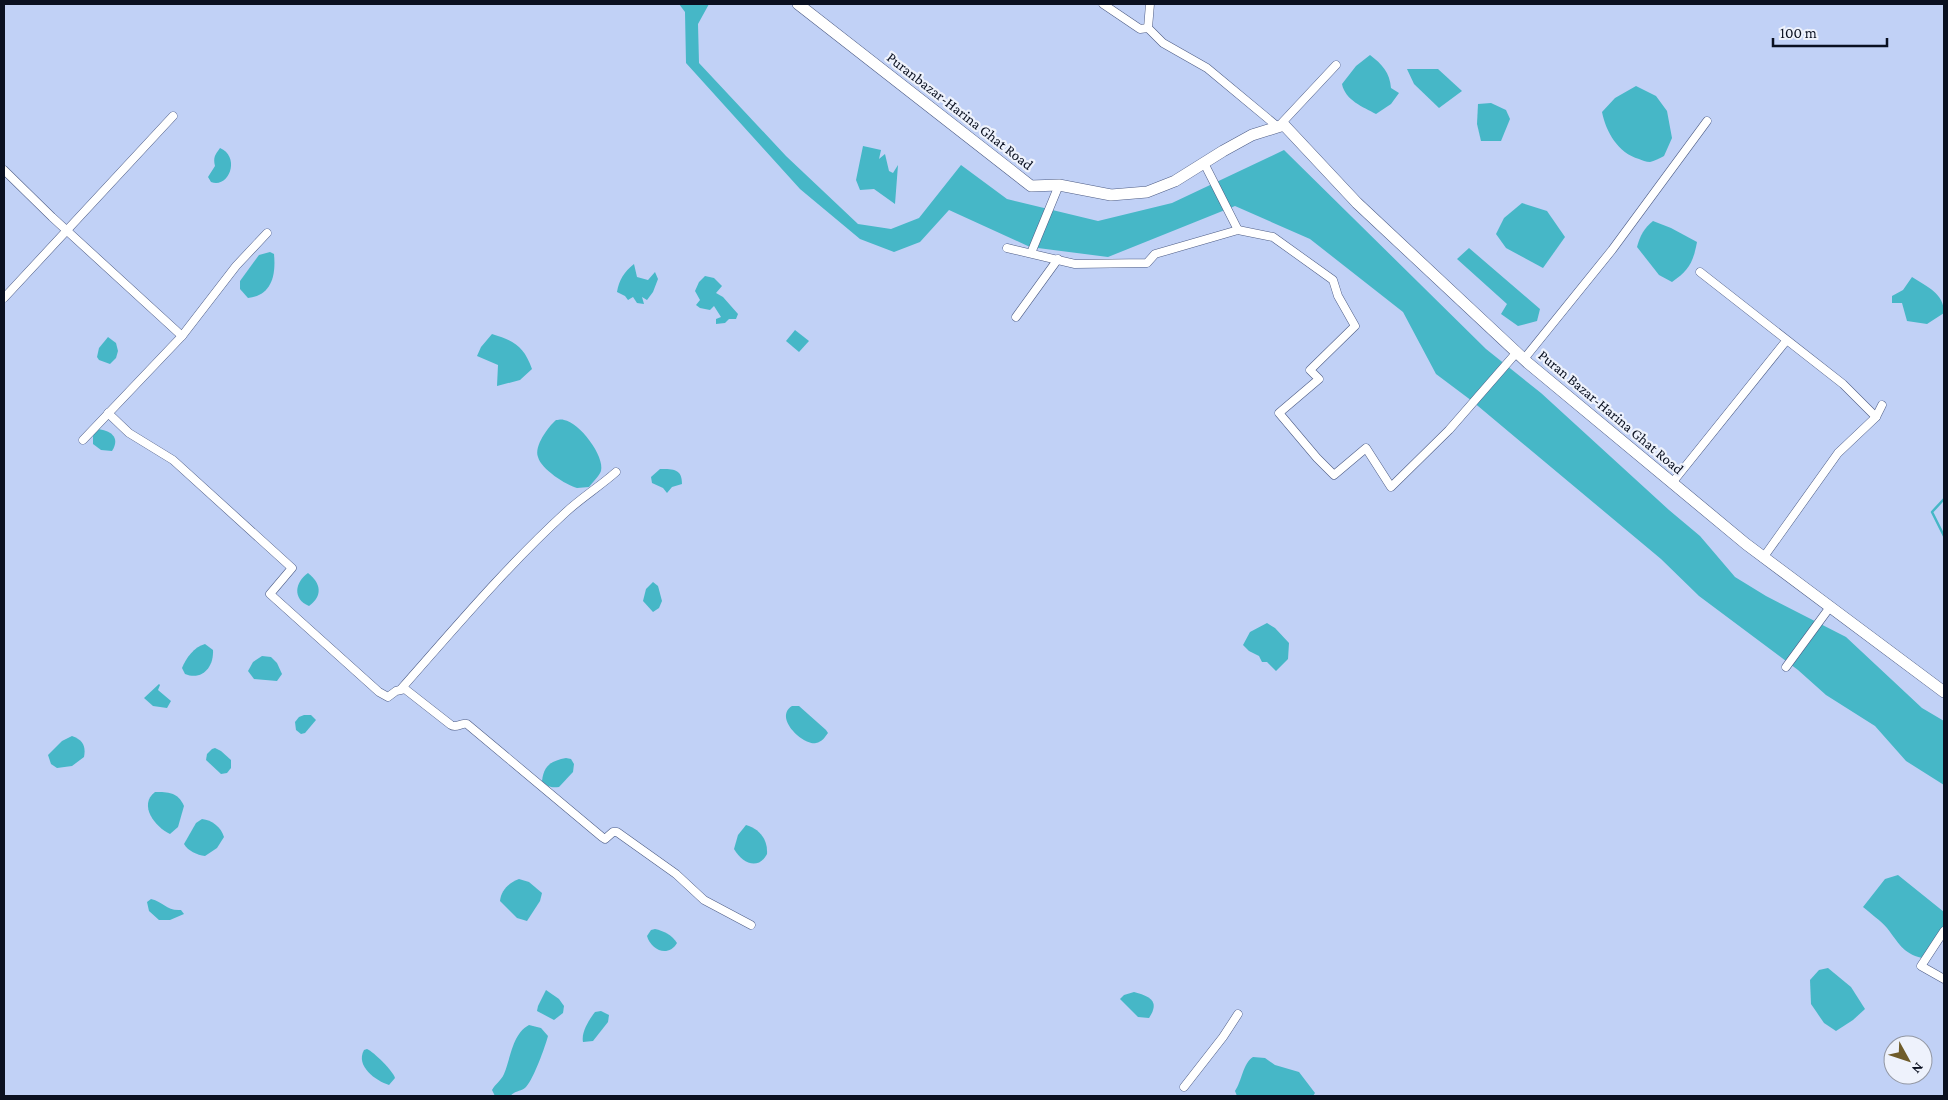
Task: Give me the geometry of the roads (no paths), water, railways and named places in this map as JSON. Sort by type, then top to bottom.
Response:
[{"type":"main road","name":"Puranbazar-Harina Ghat Road","points":[[798,4],[1030,186],[1059,185],[1111,195],[1147,192],[1175,181],[1252,135],[1281,126]]},
{"type":"main road","name":"Puran Bazar-Harina Ghat Road","points":[[1281,126],[1356,203],[1520,356],[1764,558],[1944,692]]},
{"type":"street","points":[[1103,4],[1140,29],[1148,28]]},
{"type":"street","points":[[1150,4],[1148,28],[1163,43],[1207,68],[1281,126],[1336,65]]},
{"type":"street","points":[[4,298],[173,116]]},
{"type":"street","points":[[1007,248],[1075,264],[1147,263],[1155,254],[1238,230],[1274,237],[1333,280],[1338,296],[1354,326],[1310,370],[1319,379],[1279,413],[1334,475],[1366,448],[1392,487],[1520,356],[1612,250],[1707,121]]},
{"type":"street","points":[[1204,163],[1238,230]]},
{"type":"street","points":[[4,170],[182,336]]},
{"type":"street","points":[[1031,253],[1059,185]]},
{"type":"street","points":[[83,440],[182,336],[236,266],[267,233]]},
{"type":"street","points":[[1016,316],[1058,259]]},
{"type":"street","points":[[1700,272],[1843,384],[1876,418]]},
{"type":"street","points":[[1672,483],[1786,341]]},
{"type":"street","points":[[1764,558],[1838,453],[1876,418],[1882,405]]},
{"type":"street","points":[[108,413],[129,433],[173,460],[292,568],[270,594],[379,692],[388,697],[402,690],[466,613],[512,566],[570,509],[616,472]]},
{"type":"street","points":[[1786,667],[1830,607]]},
{"type":"street","points":[[402,690],[405,689],[453,726],[467,724],[605,839],[613,832],[617,832],[676,874],[704,900],[751,925]]},
{"type":"street","points":[[1944,932],[1921,966],[1944,979]]},
{"type":"street","points":[[1184,1087],[1223,1037],[1238,1014]]},
{"type":"waterway","points":[[1944,499],[1932,512],[1944,536]]}]
